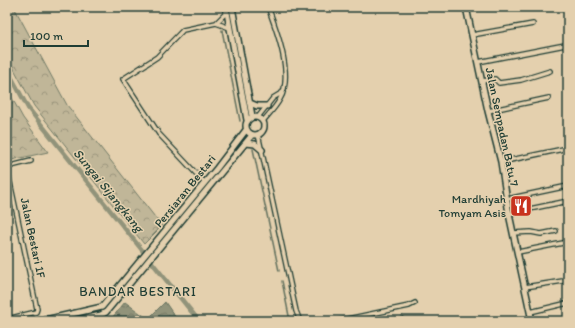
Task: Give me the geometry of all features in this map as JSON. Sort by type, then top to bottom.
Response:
[{"type":"street","points":[[232,7],[252,116]]},
{"type":"street","points":[[263,121],[280,99],[285,80],[284,55],[278,32],[268,7]]},
{"type":"street","name":"Jalan Sempadan Batu 7","points":[[466,7],[488,111],[501,162],[509,214],[532,321]]},
{"type":"street","points":[[216,23],[226,10]]},
{"type":"street","points":[[226,10],[247,120],[245,125],[246,130],[252,135],[258,134],[263,130],[263,121],[258,117],[252,116],[247,120]]},
{"type":"street","points":[[205,183],[162,138],[123,79],[157,57],[183,30],[216,23],[230,28]]},
{"type":"street","points":[[472,35],[533,24]]},
{"type":"street","points":[[478,62],[565,45]]},
{"type":"street","points":[[482,81],[495,79],[499,83],[514,81],[550,71]]},
{"type":"street","points":[[258,117],[275,96],[283,92]]},
{"type":"street","points":[[488,111],[549,98]]},
{"type":"street","points":[[250,103],[260,107],[267,106]]},
{"type":"street","name":"Persiaran Bestari","points":[[41,321],[102,307],[205,183],[246,130]]},
{"type":"street","points":[[258,134],[296,312],[300,321]]},
{"type":"street","name":"Persiaran Bestari","points":[[74,321],[87,320],[106,312],[252,135]]},
{"type":"street","points":[[246,143],[255,144],[262,150]]},
{"type":"street","points":[[501,162],[568,148]]},
{"type":"street","points":[[7,167],[31,161]]},
{"type":"street","name":"Jalan Bestari 1F","points":[[7,167],[37,305],[36,312],[7,319]]},
{"type":"street","points":[[507,199],[568,186]]},
{"type":"street","points":[[509,214],[568,202]]},
{"type":"street","points":[[513,233],[531,232],[541,234],[556,231]]},
{"type":"street","points":[[518,252],[568,242]]},
{"type":"street","points":[[525,287],[563,282]]},
{"type":"street","points":[[338,321],[409,306],[414,303]]},
{"type":"street","points":[[530,312],[568,303]]},
{"type":"street","points":[[85,311],[87,320]]},
{"type":"green space","points":[[7,7],[14,7],[67,105],[162,226],[144,244],[34,106],[7,56]]},
{"type":"green space","points":[[7,89],[23,118],[48,152],[7,161]]},
{"type":"water","points":[[125,302],[148,319],[165,302],[178,321],[113,321],[112,318]]},
{"type":"waterway","points":[[222,30],[240,121]]},
{"type":"waterway","name":"Sungai Sijangkang","points":[[7,69],[28,108],[199,321]]},
{"type":"waterway","points":[[253,149],[279,271]]},
{"type":"waterway","points":[[282,281],[290,321]]},
{"type":"waterway","points":[[402,316],[405,321]]},
{"type":"waterway","points":[[380,321],[389,319]]},
{"type":"place","name":"Mardhiyah Tomyam Asis","points":[[521,206]]},
{"type":"district","name":"BANDAR BESTARI","points":[[138,291]]}]
